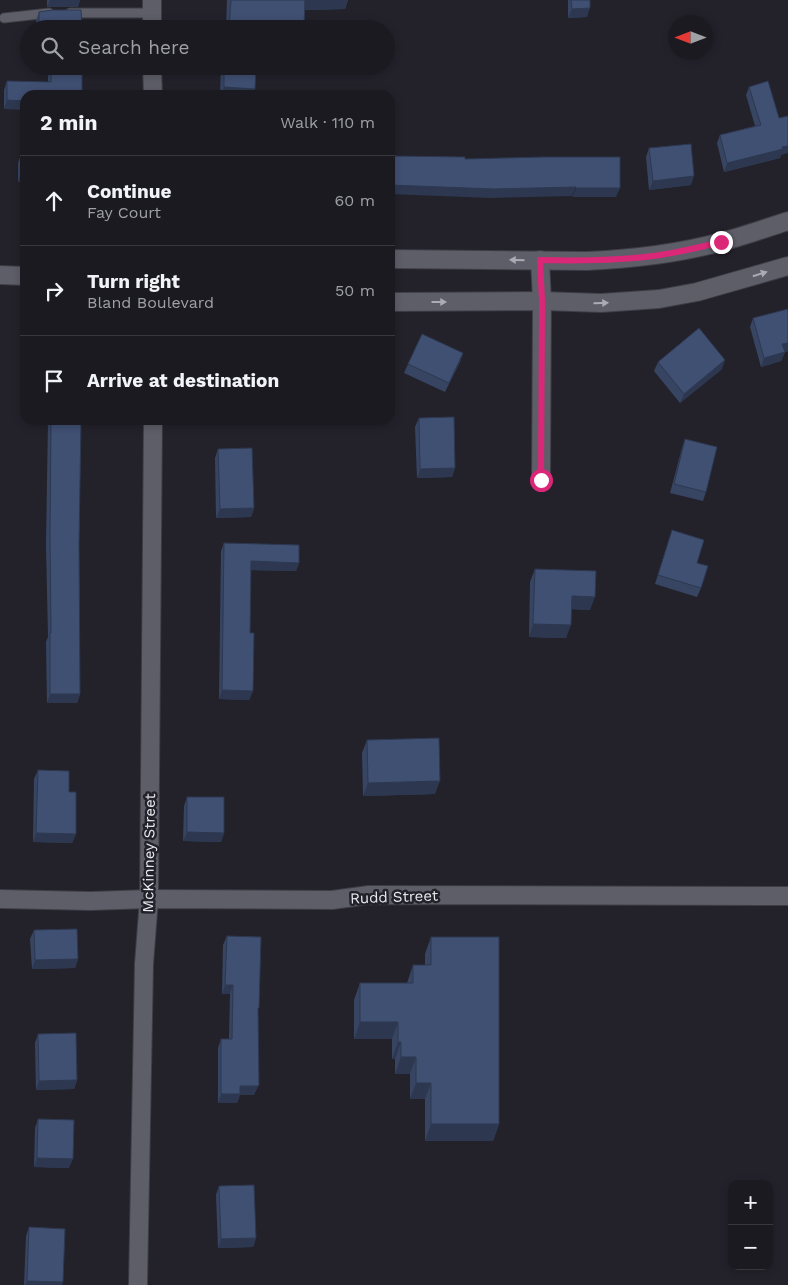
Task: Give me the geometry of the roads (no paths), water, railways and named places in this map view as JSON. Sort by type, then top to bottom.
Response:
[{"type":"street","points":[[152,75],[153,90]]},
{"type":"street","points":[[395,258],[587,261],[619,259],[660,255],[721,242],[788,221]]},
{"type":"street","points":[[540,260],[542,301],[541,480]]},
{"type":"street","points":[[395,302],[542,301],[601,303],[659,299],[697,292],[788,266]]},
{"type":"street","points":[[0,275],[20,276]]},
{"type":"street","name":"McKinney Street","points":[[138,1285],[144,964],[149,899],[153,425]]},
{"type":"street","name":"Rudd Street","points":[[0,900],[332,900],[368,895],[788,896]]},
{"type":"lane","points":[[4,18],[49,13],[152,14]]}]
